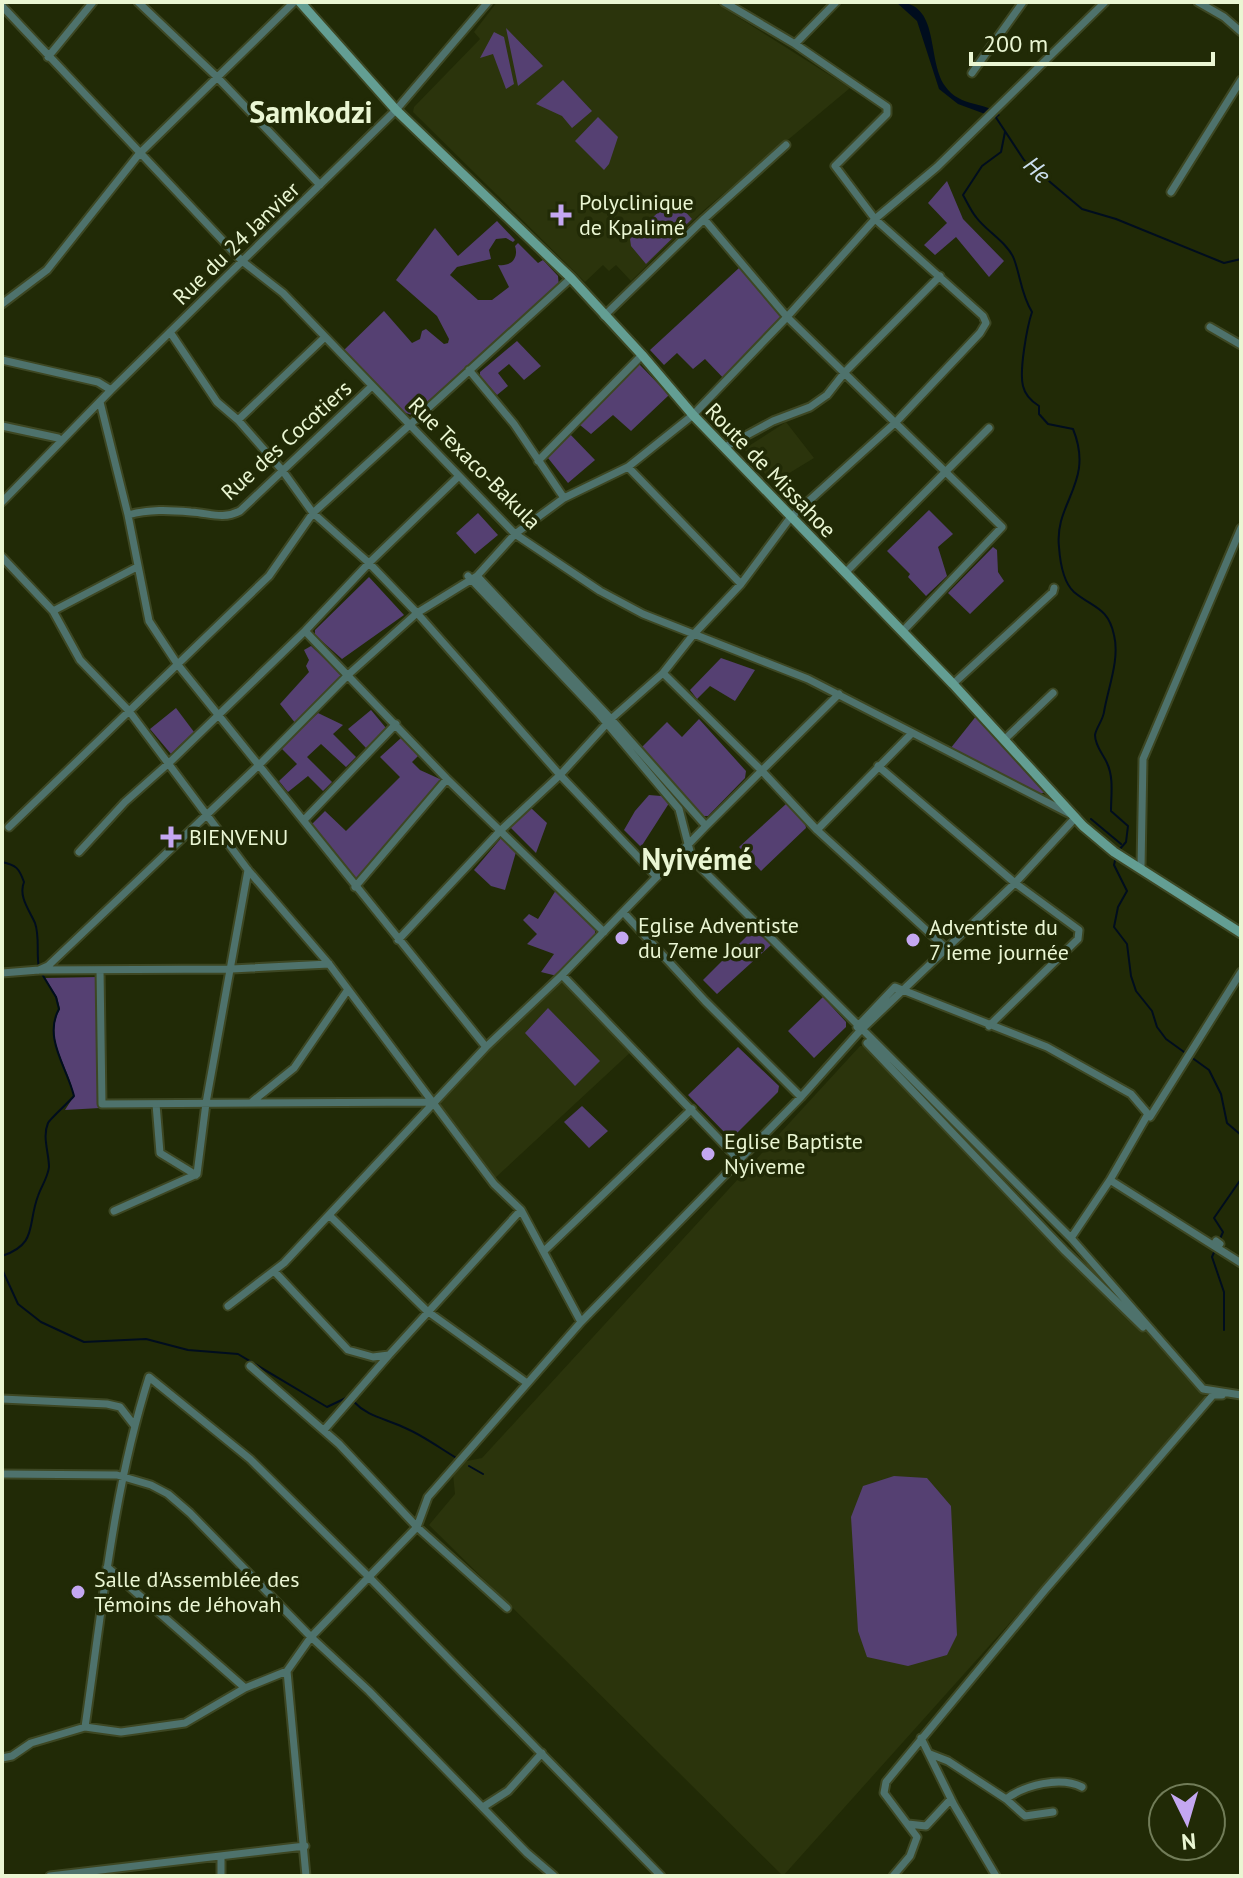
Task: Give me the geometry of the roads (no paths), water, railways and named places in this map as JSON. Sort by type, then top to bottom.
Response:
[{"type":"main road","name":"Route de Missahoe","points":[[300,2],[396,110],[571,278],[693,415],[953,684],[1076,817],[1118,854],[1241,933]]},
{"type":"street","points":[[48,57],[93,2]]},
{"type":"street","points":[[138,2],[216,76],[320,185]]},
{"type":"street","points":[[2,304],[47,270],[139,154],[294,2]]},
{"type":"street","name":"Rue du 24 Janvier","points":[[4,498],[396,110],[488,2]]},
{"type":"street","points":[[398,940],[611,719],[663,673],[693,635],[741,584],[790,518],[896,422],[986,323],[983,316],[875,219],[835,166],[887,114],[887,107],[795,44],[724,2]]},
{"type":"street","points":[[795,44],[836,2]]},
{"type":"street","points":[[972,73],[1023,2]]},
{"type":"street","points":[[39,970],[48,966],[260,764],[349,674],[417,613],[477,576],[515,534],[564,498],[628,467],[693,415],[875,219],[937,167],[1105,2]]},
{"type":"street","points":[[1198,2],[1224,17],[1241,32]]},
{"type":"street","name":"Rue Texaco-Bakula","points":[[2,6],[242,261],[283,293],[515,534],[600,591],[643,614],[808,679],[1076,817]]},
{"type":"street","points":[[1171,192],[1241,80]]},
{"type":"street","points":[[604,316],[786,145]]},
{"type":"street","points":[[704,219],[787,317],[1002,527],[902,632]]},
{"type":"street","points":[[725,447],[773,421],[810,407],[827,395],[845,372],[940,276]]},
{"type":"street","points":[[9,827],[269,576],[313,513],[571,278]]},
{"type":"street","points":[[1210,327],[1241,345]]},
{"type":"street","points":[[170,332],[217,402],[238,420],[282,470],[313,513],[369,563],[417,613],[560,775],[657,877]]},
{"type":"street","points":[[238,420],[325,337]]},
{"type":"street","points":[[538,461],[642,355]]},
{"type":"street","points":[[2,360],[98,382],[111,390]]},
{"type":"street","points":[[469,370],[514,424],[564,498]]},
{"type":"street","name":"Rue des Cocotiers","points":[[128,515],[146,510],[165,510],[225,517],[240,511],[372,386]]},
{"type":"street","points":[[100,402],[128,515],[149,621],[178,665],[220,713],[355,887],[486,1047]]},
{"type":"street","points":[[2,426],[61,441]]},
{"type":"street","points":[[845,573],[989,428]]},
{"type":"street","points":[[628,467],[741,584]]},
{"type":"street","points":[[79,852],[125,802],[305,631],[369,563],[459,476]]},
{"type":"street","points":[[1141,867],[1143,759],[1241,528]]},
{"type":"street","points":[[2,557],[53,611],[80,660],[129,711],[248,870],[329,964],[494,1184],[521,1210],[581,1322]]},
{"type":"street","points":[[53,611],[137,567]]},
{"type":"street","points":[[468,576],[598,713],[679,809],[692,859],[1065,1251],[1213,1395],[1237,1394],[1241,1388]]},
{"type":"street","points":[[477,576],[706,826]]},
{"type":"street","points":[[953,684],[1054,588]]},
{"type":"street","points":[[305,631],[447,779],[604,932]]},
{"type":"street","points":[[663,673],[817,830],[947,949]]},
{"type":"street","points":[[1005,739],[1053,693]]},
{"type":"street","points":[[228,1306],[275,1272],[330,1216],[432,1102],[624,913],[706,826],[839,694]]},
{"type":"street","points":[[304,820],[396,724]]},
{"type":"street","points":[[817,830],[912,733]]},
{"type":"street","points":[[878,766],[1015,883],[1079,930],[1079,936],[989,1026]]},
{"type":"street","points":[[355,887],[447,779]]},
{"type":"street","points":[[858,1030],[906,990],[1015,883],[1076,817]]},
{"type":"street","points":[[684,851],[858,1030],[1071,1238],[1203,1389],[1241,1395]]},
{"type":"street","points":[[196,1175],[248,870]]},
{"type":"street","points":[[624,913],[705,1001],[801,1097]]},
{"type":"street","points":[[2,973],[329,964]]},
{"type":"street","points":[[100,970],[102,1104],[432,1102]]},
{"type":"street","points":[[1065,1251],[1241,972]]},
{"type":"street","points":[[562,975],[738,1159]]},
{"type":"street","points":[[2,1758],[12,1756],[31,1743],[85,1727],[121,1732],[185,1723],[245,1688],[287,1671],[311,1637],[367,1575],[417,1527],[428,1497],[581,1322],[801,1097],[895,987],[1047,1047],[1131,1094],[1148,1114],[1110,1180],[1071,1238]]},
{"type":"street","points":[[906,990],[1067,1057],[1121,1086]]},
{"type":"street","points":[[253,1101],[294,1068],[347,991]]},
{"type":"street","points":[[156,1104],[160,1153],[196,1175]]},
{"type":"street","points":[[544,1251],[692,1109]]},
{"type":"street","points":[[114,1211],[196,1175]]},
{"type":"street","points":[[1110,1180],[1241,1263]]},
{"type":"street","points":[[324,1430],[427,1311],[521,1210]]},
{"type":"street","points":[[330,1216],[427,1311],[527,1383]]},
{"type":"street","points":[[275,1272],[348,1350],[373,1357],[389,1355]]},
{"type":"street","points":[[250,1366],[324,1430],[417,1527],[507,1608]]},
{"type":"street","points":[[85,1727],[107,1567],[134,1425],[149,1377],[250,1459],[661,1876]]},
{"type":"street","points":[[903,1876],[917,1839],[883,1788],[921,1738],[1213,1395]]},
{"type":"street","points":[[2,1399],[107,1404],[120,1407],[134,1425]]},
{"type":"street","points":[[2,1474],[124,1477],[168,1494],[369,1691],[527,1853],[554,1876]]},
{"type":"street","points":[[107,1567],[245,1688]]},
{"type":"street","points":[[287,1671],[306,1876]]},
{"type":"street","points":[[921,1738],[951,1799],[996,1876]]},
{"type":"street","points":[[483,1807],[508,1791],[542,1753]]},
{"type":"street","points":[[930,1754],[948,1761],[1006,1799],[1025,1816],[1053,1812]]},
{"type":"street","points":[[1006,1799],[1032,1785],[1071,1783],[1082,1787]]},
{"type":"street","points":[[908,1824],[926,1826],[951,1799]]},
{"type":"street","points":[[50,1876],[143,1872],[221,1856],[305,1846]]},
{"type":"street","points":[[221,1856],[221,1876]]},
{"type":"street","points":[[893,1876],[905,1864]]},
{"type":"water","points":[[896,2],[910,4],[920,11],[930,34],[939,74],[951,93],[1000,115],[996,118],[958,104],[939,89],[917,21]]},
{"type":"waterway","name":"He","points":[[995,116],[1024,160],[1082,209],[1116,219],[1224,263],[1241,259]]},
{"type":"waterway","points":[[1005,132],[1001,152],[982,166],[963,195],[980,222],[1011,253],[1032,312],[1023,360],[1025,392],[1039,406],[1039,414],[1048,424],[1073,429],[1079,448],[1077,478],[1059,531],[1059,553],[1070,588],[1104,613],[1114,635],[1116,654],[1113,674],[1095,735],[1111,775],[1111,811],[1128,826],[1126,842],[1119,850]]},
{"type":"waterway","points":[[2,734],[2,739]]},
{"type":"waterway","points":[[1091,819],[1121,844]]},
{"type":"waterway","points":[[1116,856],[1114,865],[1127,891],[1118,907],[1114,927],[1127,944],[1136,991],[1152,1011],[1157,1027],[1166,1039],[1209,1070],[1221,1094],[1227,1123],[1241,1135]]},
{"type":"waterway","points":[[2,862],[16,868],[24,882],[24,898],[36,928],[39,968]]},
{"type":"waterway","points":[[2,1256],[21,1246],[26,1239],[48,1171],[48,1123],[74,1096],[55,1042],[55,1020],[59,1009],[56,997],[42,974]]},
{"type":"waterway","points":[[1219,1241],[1223,1232],[1214,1218],[1241,1179]]},
{"type":"waterway","points":[[1215,1250],[1212,1257],[1224,1292],[1224,1330]]},
{"type":"waterway","points":[[2,1269],[18,1304],[41,1322],[84,1342],[146,1339],[188,1350],[238,1354],[327,1407],[348,1397]]},
{"type":"waterway","points":[[353,1401],[370,1414],[417,1434],[458,1459]]},
{"type":"waterway","points":[[469,1466],[483,1474]]},
{"type":"place","name":"Polyclinique de Kpalimé","points":[[561,215]]},
{"type":"place","name":"BIENVENU","points":[[171,837]]},
{"type":"place","name":"Eglise Adventiste du 7eme Jour","points":[[622,938]]},
{"type":"place","name":"Adventiste du 7 ieme journée","points":[[913,940]]},
{"type":"place","name":"Eglise Baptiste Nyiveme","points":[[708,1154]]},
{"type":"place","name":"Salle d'Assemblée des Témoins de Jéhovah","points":[[78,1592]]},
{"type":"district","name":"Samkodzi","points":[[311,113]]},
{"type":"district","name":"Nyivémé","points":[[697,860]]}]
